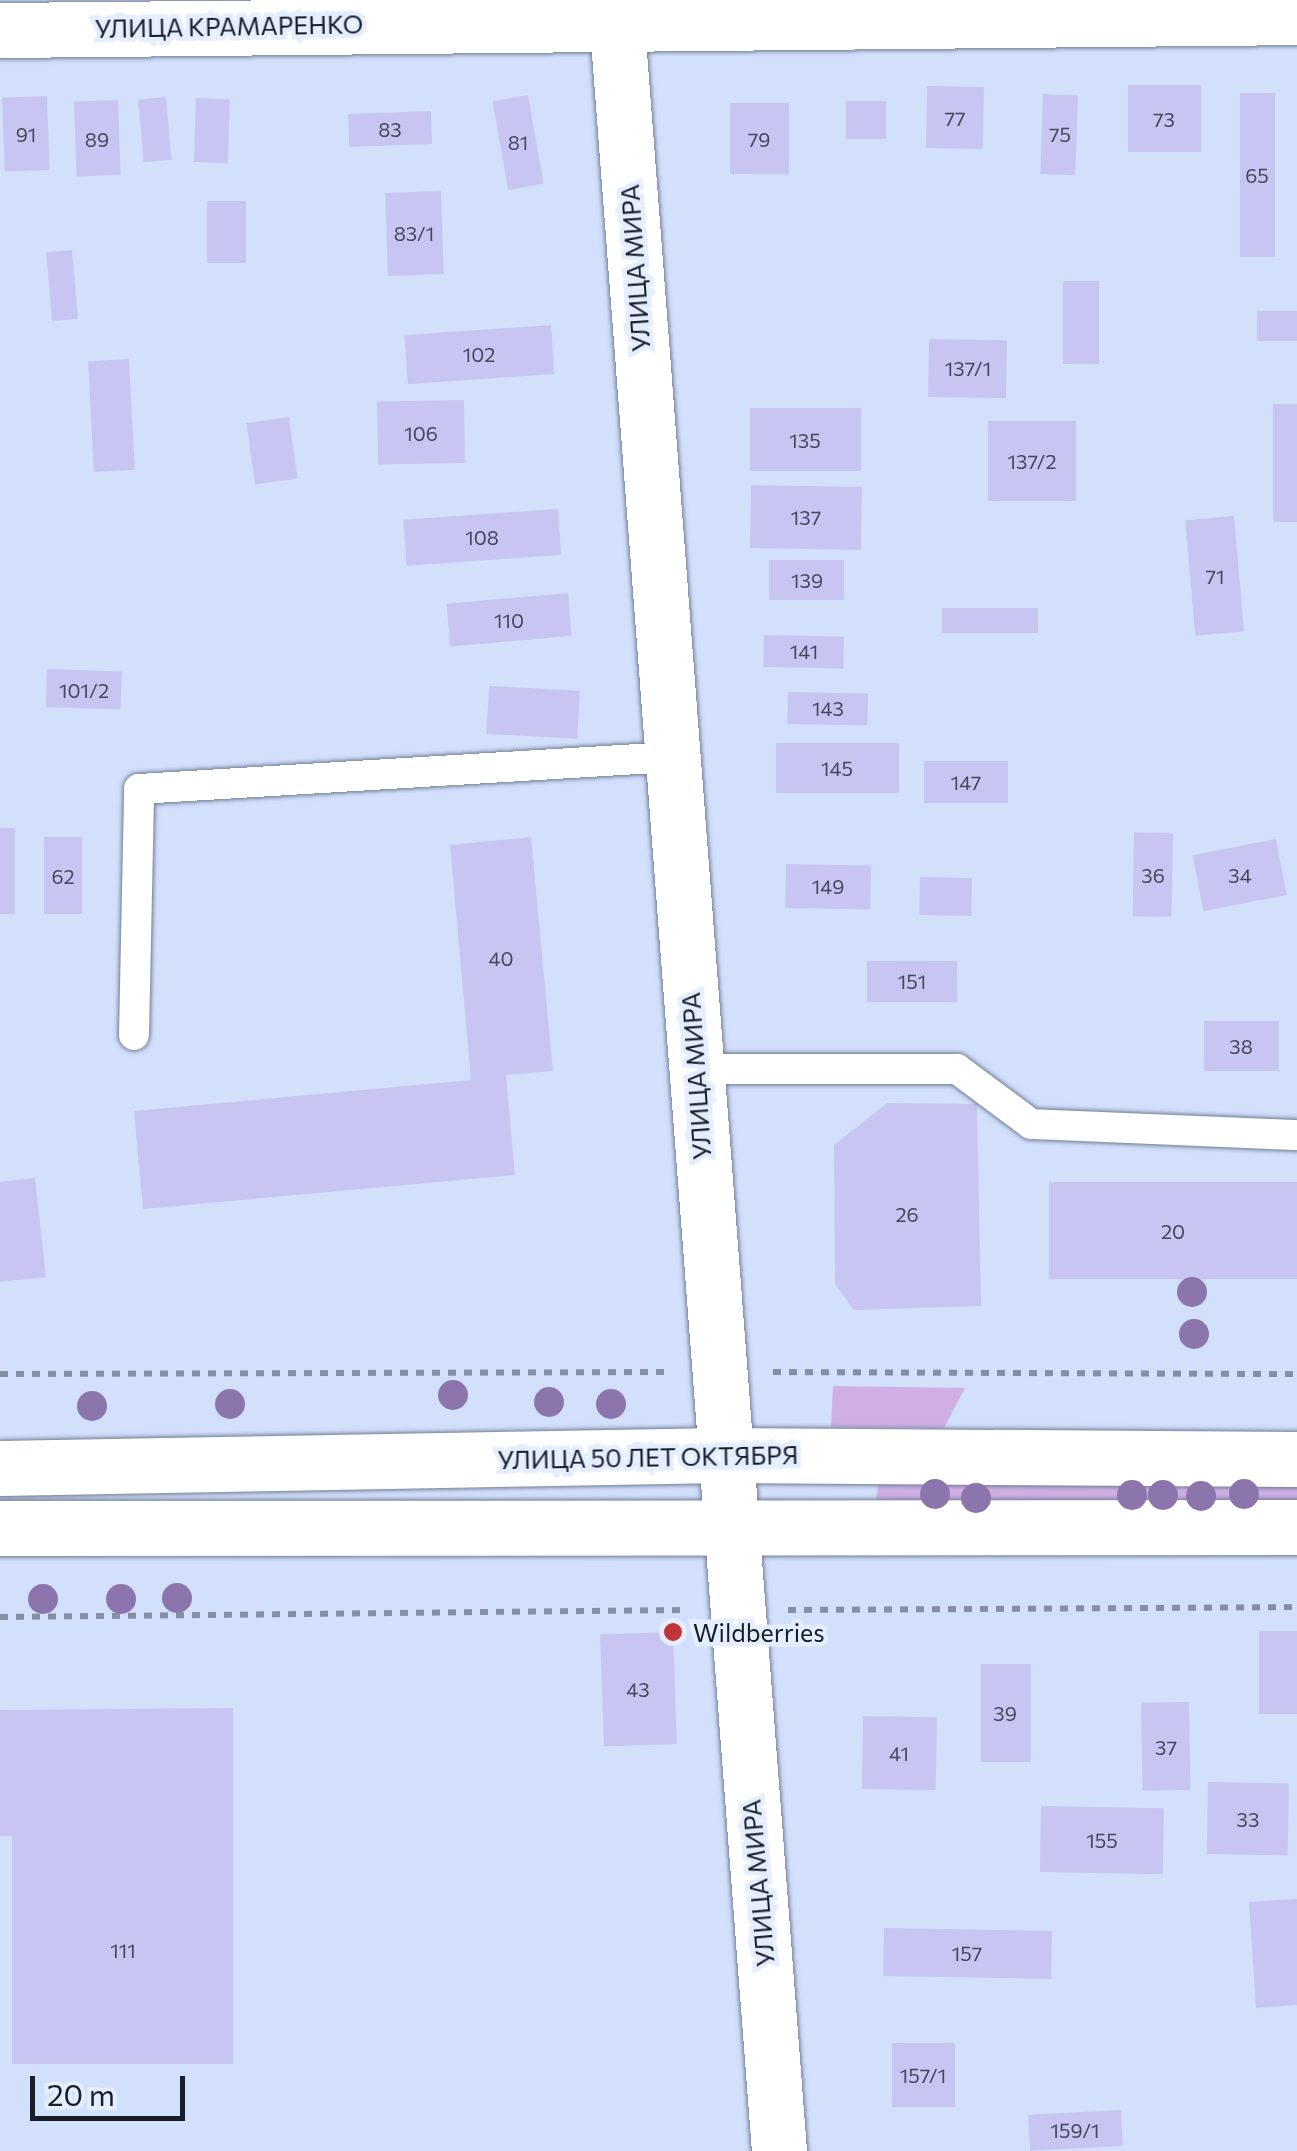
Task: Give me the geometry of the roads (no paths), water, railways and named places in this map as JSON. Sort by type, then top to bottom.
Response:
[{"type":"street","name":"УЛИЦА КРАМАРЕНКО","points":[[0,30],[616,10],[1297,18]]},
{"type":"street","name":"УЛИЦА МИРА","points":[[616,10],[728,1522],[779,2151]]},
{"type":"street","name":"УЛИЦА 50 ЛЕТ ОКТЯБРЯ","points":[[0,1468],[723,1455],[1297,1459]]},
{"type":"street","points":[[0,1528],[728,1522],[1297,1527]]},
{"type":"lane","points":[[134,1035],[139,789],[672,757]]},
{"type":"lane","points":[[695,1069],[957,1069],[1031,1124],[1297,1135]]},
{"type":"place","name":"Wildberries","points":[[673,1632]]}]
